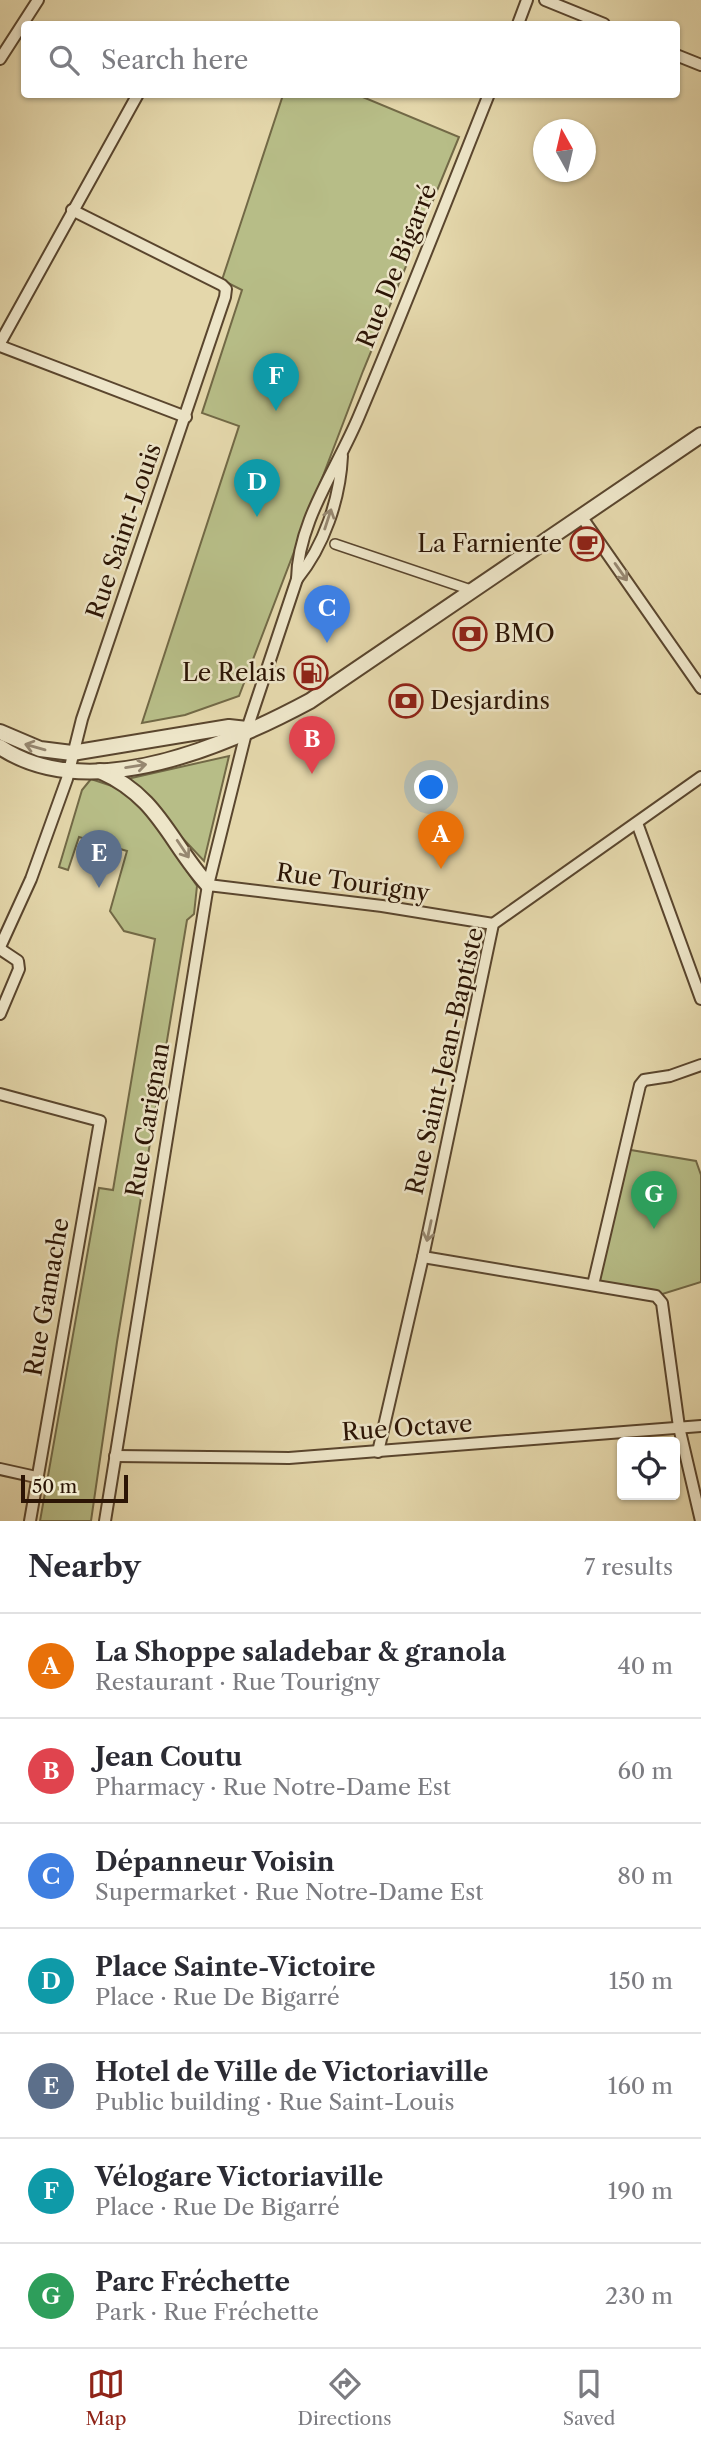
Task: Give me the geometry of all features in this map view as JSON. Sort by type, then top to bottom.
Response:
[{"type":"street","points":[[24,21],[38,0]]},
{"type":"street","points":[[518,21],[527,0]]},
{"type":"street","points":[[545,0],[597,21]]},
{"type":"street","points":[[0,59],[21,26]]},
{"type":"street","points":[[680,56],[701,65]]},
{"type":"street","points":[[136,98],[0,344],[186,417]]},
{"type":"street","name":"Rue De Bigarré","points":[[247,729],[298,579],[298,556],[326,481],[342,453],[487,98]]},
{"type":"street","name":"Rue Saint-Louis","points":[[0,948],[31,879],[186,417],[226,289],[72,210]]},
{"type":"street","points":[[0,747],[27,762],[68,771],[99,770],[191,755],[226,743],[247,729],[310,701],[701,435]]},
{"type":"street","name":"Rue De Bigarré","points":[[298,579],[313,560],[324,534],[341,479],[342,453]]},
{"type":"street","points":[[581,516],[701,688]]},
{"type":"street","points":[[334,544],[474,591]]},
{"type":"street","points":[[0,732],[40,749],[72,753],[229,727],[247,729]]},
{"type":"street","name":"Rue Carignan","points":[[105,1521],[208,885],[247,729]]},
{"type":"street","points":[[99,770],[118,779],[145,800],[208,885]]},
{"type":"street","name":"Rue Saint-Jean-Baptiste","points":[[378,1452],[423,1257],[493,924],[701,778]]},
{"type":"street","points":[[637,823],[701,999]]},
{"type":"street","name":"Rue Tourigny","points":[[208,885],[359,903],[493,924]]},
{"type":"street","points":[[0,948],[18,961],[19,969],[0,1014]]},
{"type":"street","points":[[593,1285],[640,1085],[644,1080],[670,1076],[701,1065]]},
{"type":"street","name":"Rue Gamache","points":[[0,1094],[100,1121],[30,1521]]},
{"type":"street","points":[[423,1257],[656,1296],[662,1303],[679,1427],[701,1521]]},
{"type":"street","name":"Rue Octave","points":[[115,1456],[226,1459],[378,1452],[701,1426]]},
{"type":"street","points":[[0,1469],[36,1477]]},
{"type":"green space","points":[[282,98],[365,98],[459,137],[363,371],[239,696],[185,715],[142,723],[239,426],[202,413],[242,290],[222,280]]},
{"type":"green space","points":[[229,756],[204,861],[127,779]]},
{"type":"green space","points":[[91,779],[124,790],[145,809],[197,886],[194,914],[187,920],[117,1342],[91,1521],[40,1521],[99,1188],[113,1190],[155,939],[124,931],[110,911],[127,851],[79,837],[68,870],[59,867],[82,790]]},
{"type":"green space","points":[[625,1149],[696,1161],[701,1175],[701,1282],[656,1296],[593,1285]]},
{"type":"place","name":"Vélogare Victoriaville","points":[[276,411]]},
{"type":"place","name":"Place Sainte-Victoire","points":[[257,517]]},
{"type":"place","name":"La Farniente","points":[[587,544]]},
{"type":"place","name":"BMO","points":[[470,634]]},
{"type":"place","name":"Dépanneur Voisin","points":[[327,643]]},
{"type":"place","name":"Le Relais","points":[[311,673]]},
{"type":"place","name":"Desjardins","points":[[406,701]]},
{"type":"place","name":"Jean Coutu","points":[[312,774]]},
{"type":"place","name":"La Shoppe saladebar & granola","points":[[441,869]]},
{"type":"place","name":"Hotel de Ville de Victoriaville","points":[[99,888]]},
{"type":"place","name":"Parc Fréchette","points":[[654,1229]]}]
